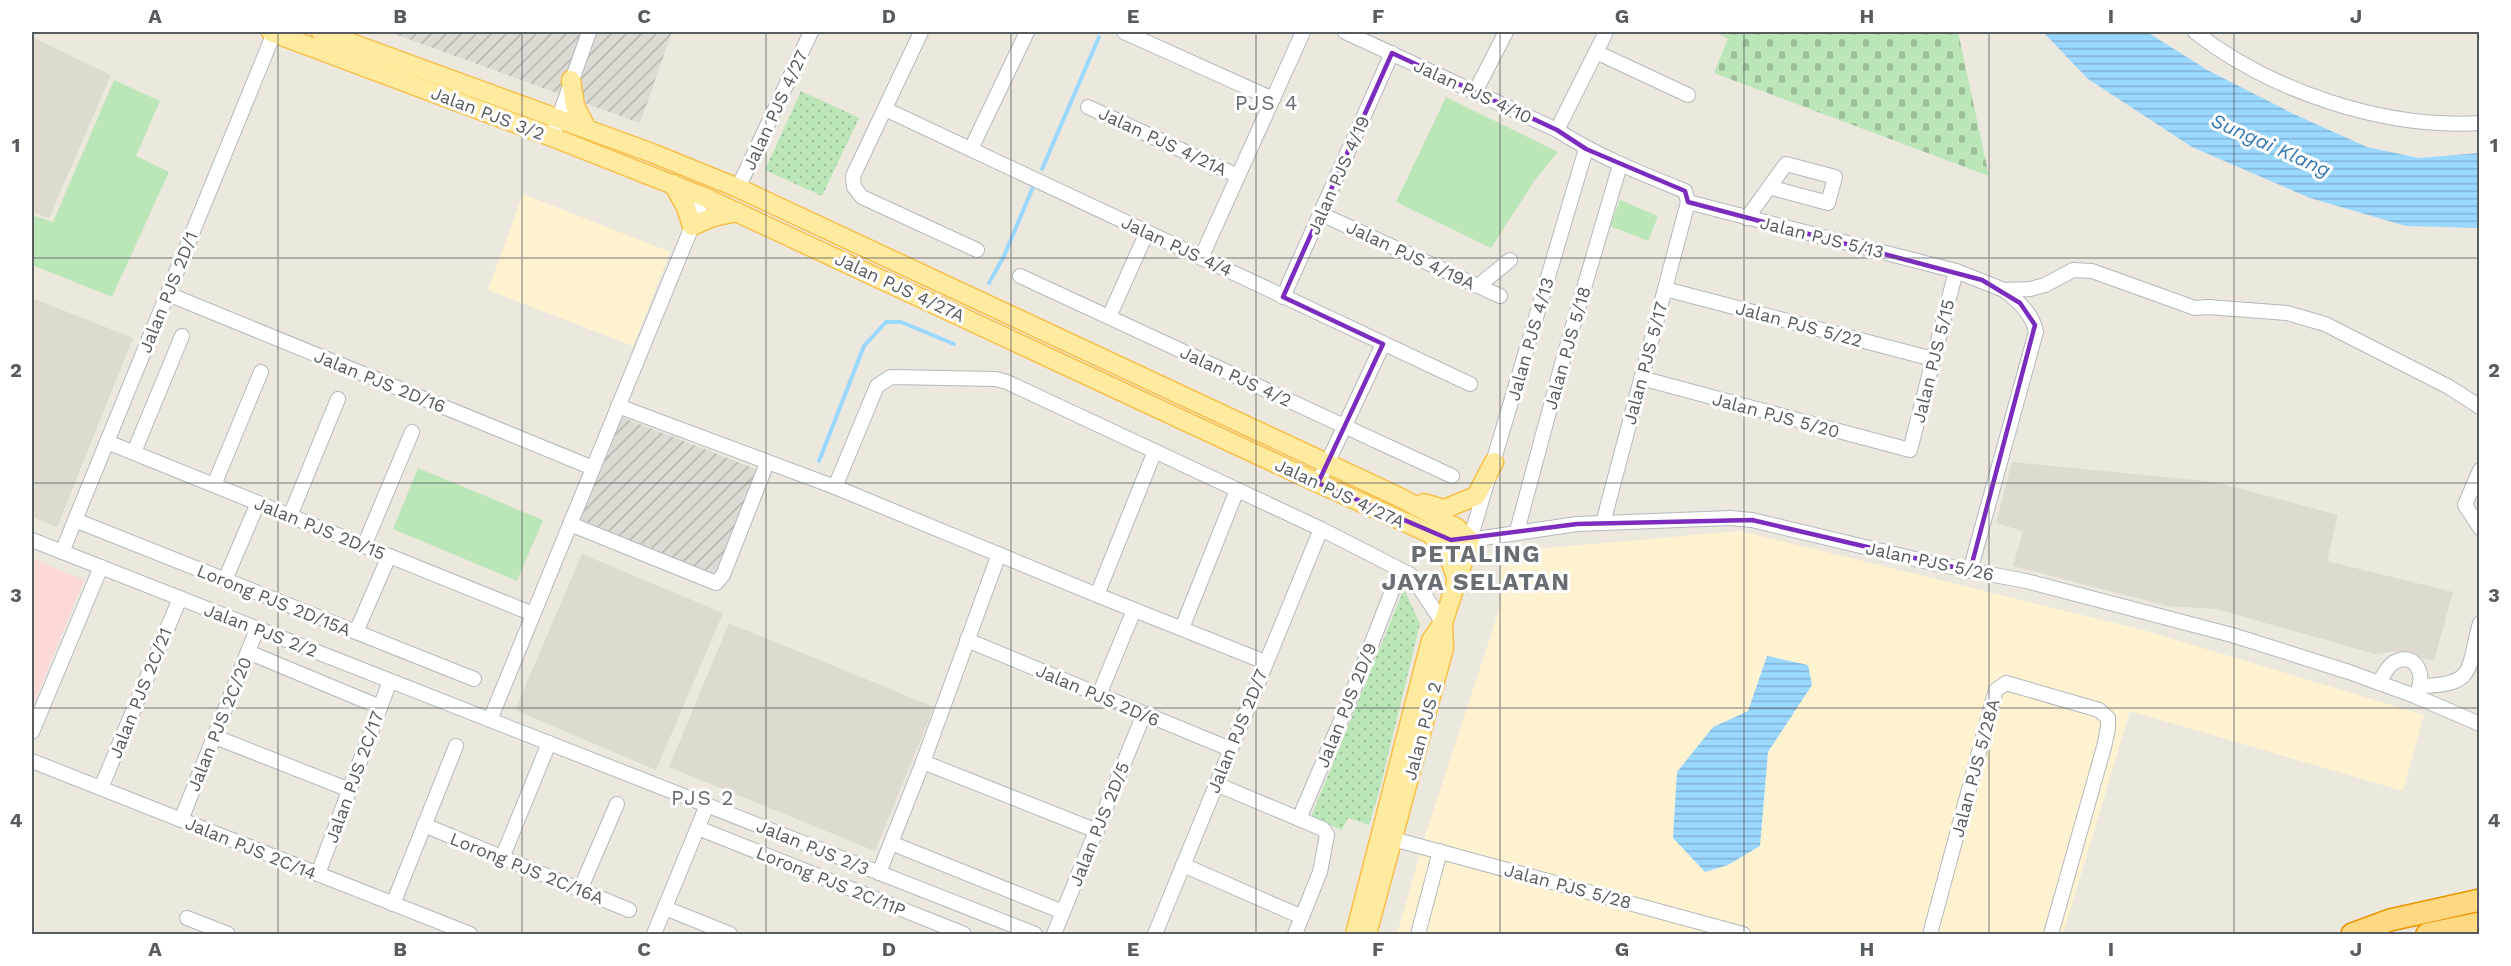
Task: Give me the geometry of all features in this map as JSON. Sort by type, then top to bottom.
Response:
[{"type":"highway","points":[[2352,934],[2390,920],[2434,908],[2480,900]]},
{"type":"highway","points":[[2434,932],[2480,923]]},
{"type":"main road","name":"Jalan PJS 3/2","points":[[272,32],[552,137],[704,197]]},
{"type":"main road","name":"Jalan PJS 3/2","points":[[321,32],[587,129],[738,188]]},
{"type":"main road","points":[[572,80],[575,106],[587,129]]},
{"type":"main road","points":[[673,184],[686,207],[692,226],[713,217],[737,212]]},
{"type":"main road","name":"Jalan PJS 4/27A","points":[[738,188],[1399,497],[1472,535]]},
{"type":"main road","name":"Jalan PJS 4/27A","points":[[704,197],[1431,534],[1451,540],[1472,535]]},
{"type":"main road","points":[[1023,344],[1032,345],[1037,342],[1037,334],[1033,325]]},
{"type":"main road","points":[[1075,369],[1069,361],[1069,355],[1083,348]]},
{"type":"main road","points":[[1399,497],[1444,509],[1453,506],[1476,496],[1494,462]]},
{"type":"main road","points":[[1431,534],[1449,557],[1457,580]]},
{"type":"main road","name":"Jalan PJS 2","points":[[1367,934],[1444,648],[1443,623],[1472,535]]},
{"type":"main road","points":[[1355,934],[1431,640],[1443,623]]},
{"type":"street","name":"Jalan PJS 2D/1","points":[[62,552],[272,32]]},
{"type":"street","points":[[552,137],[589,32]]},
{"type":"street","name":"Jalan PJS 4/27","points":[[738,188],[811,32]]},
{"type":"street","points":[[921,32],[854,176],[854,187],[862,197],[976,250]]},
{"type":"street","points":[[971,149],[1027,32]]},
{"type":"street","points":[[1124,32],[1273,99]]},
{"type":"street","points":[[1201,258],[1304,32]]},
{"type":"street","name":"Jalan PJS 4/10","points":[[1345,32],[1557,130],[1620,165],[1685,191],[1688,202]]},
{"type":"street","points":[[1476,92],[1506,32]]},
{"type":"street","points":[[1557,130],[1606,32]]},
{"type":"street","points":[[2195,32],[2230,56],[2264,75],[2360,111],[2459,124],[2480,123]]},
{"type":"street","points":[[1596,52],[1688,95]]},
{"type":"street","name":"Jalan PJS 4/19","points":[[1283,297],[1392,53]]},
{"type":"street","name":"Jalan PJS 4/21A","points":[[1089,107],[1238,176]]},
{"type":"street","name":"Jalan PJS 4/4","points":[[885,108],[1470,384]]},
{"type":"street","name":"Jalan PJS 4/13","points":[[1472,535],[1592,151]]},
{"type":"street","name":"Jalan PJS 5/18","points":[[1517,531],[1563,360],[1620,165]]},
{"type":"street","points":[[1747,218],[1769,187]]},
{"type":"street","points":[[490,720],[704,197]]},
{"type":"street","name":"Jalan PJS 5/13","points":[[1688,202],[1956,271],[2004,290]]},
{"type":"street","name":"Jalan PJS 5/17","points":[[1603,523],[1688,202]]},
{"type":"street","name":"Jalan PJS 4/19A","points":[[1321,213],[1500,296]]},
{"type":"street","points":[[1109,317],[1148,232]]},
{"type":"street","points":[[1478,286],[1510,260]]},
{"type":"street","points":[[2004,290],[2030,289],[2045,285],[2073,270],[2092,271],[2195,308],[2287,313],[2325,324],[2366,343],[2450,387],[2480,407]]},
{"type":"street","name":"Jalan PJS 5/15","points":[[1910,450],[1956,271]]},
{"type":"street","name":"Jalan PJS 4/2","points":[[1020,276],[1452,476]]},
{"type":"street","name":"Jalan PJS 5/22","points":[[1665,289],[1933,359]]},
{"type":"street","points":[[1970,571],[2036,332],[2035,325],[2020,303],[2004,290]]},
{"type":"street","name":"Jalan PJS 2D/16","points":[[168,294],[593,468]]},
{"type":"street","points":[[134,452],[182,336]]},
{"type":"street","points":[[1318,483],[1383,344]]},
{"type":"street","points":[[214,485],[261,372]]},
{"type":"street","points":[[835,487],[877,386],[891,377],[1007,382],[1321,529],[1411,575],[1443,623]]},
{"type":"street","name":"Jalan PJS 5/20","points":[[1641,378],[1910,450]]},
{"type":"street","points":[[290,516],[338,399]]},
{"type":"street","points":[[618,406],[835,487],[1265,662]]},
{"type":"street","points":[[364,546],[412,432]]},
{"type":"street","name":"Jalan PJS 2D/15","points":[[107,442],[533,615]]},
{"type":"street","points":[[1097,595],[1155,452]]},
{"type":"street","points":[[570,524],[716,583],[723,575],[767,463]]},
{"type":"street","points":[[2480,470],[2466,506],[2480,528]]},
{"type":"street","points":[[1182,628],[1237,489]]},
{"type":"street","points":[[225,580],[258,502]]},
{"type":"street","name":"Jalan PJS 5/26","points":[[1472,535],[1603,523],[1730,518],[1752,520],[1970,571],[2026,581],[2232,635],[2379,683],[2418,691],[2478,724]]},
{"type":"street","name":"Lorong PJS 2D/15A","points":[[75,520],[474,680]]},
{"type":"street","name":"Jalan PJS 2D/7","points":[[1155,934],[1321,529]]},
{"type":"street","name":"Jalan PJS 2/2","points":[[32,540],[490,720]]},
{"type":"street","points":[[879,873],[923,762],[999,554]]},
{"type":"street","points":[[356,632],[389,556]]},
{"type":"street","points":[[32,732],[101,567]]},
{"type":"street","name":"Jalan PJS 2D/9","points":[[1299,819],[1392,591]]},
{"type":"street","name":"Jalan PJS 2C/21","points":[[101,788],[180,598]]},
{"type":"street","points":[[1099,695],[1134,610]]},
{"type":"street","points":[[2379,683],[2394,662],[2406,660],[2420,670],[2418,691],[2457,682],[2466,674],[2480,623]]},
{"type":"street","name":"Jalan PJS 2C/20","points":[[181,820],[257,629]]},
{"type":"street","name":"Jalan PJS 2D/6","points":[[967,640],[1230,749]]},
{"type":"street","points":[[248,652],[380,707]]},
{"type":"street","name":"Jalan PJS 2C/17","points":[[318,874],[390,681]]},
{"type":"street","name":"Jalan PJS 5/28A","points":[[1930,934],[1996,690],[2007,683],[2099,710],[2108,718],[2104,747],[2051,934]]},
{"type":"street","name":"Jalan PJS 2D/5","points":[[1054,934],[1144,714]]},
{"type":"street","name":"Jalan PJS 2/3","points":[[490,720],[1035,934]]},
{"type":"street","points":[[215,737],[350,790]]},
{"type":"street","points":[[502,858],[549,743]]},
{"type":"street","points":[[393,904],[456,746]]},
{"type":"street","name":"Jalan PJS 2C/14","points":[[32,761],[470,934]]},
{"type":"street","points":[[923,762],[1096,831]]},
{"type":"street","points":[[1216,784],[1323,829],[1327,835],[1326,852],[1320,872],[1295,934]]},
{"type":"street","points":[[580,890],[616,804]]},
{"type":"street","points":[[654,934],[707,805]]},
{"type":"street","name":"Lorong PJS 2C/16A","points":[[424,825],[629,910]]},
{"type":"street","name":"Lorong PJS 2C/11P","points":[[698,828],[964,934]]},
{"type":"street","name":"Jalan PJS 5/28","points":[[1393,839],[1710,930],[1743,934]]},
{"type":"street","points":[[891,843],[1063,912]]},
{"type":"street","points":[[1418,934],[1440,851]]},
{"type":"street","points":[[1183,865],[1302,918]]},
{"type":"street","points":[[665,908],[730,934]]},
{"type":"street","points":[[187,918],[228,934]]},
{"type":"highlighted area","points":[[1392,53],[1557,130],[1586,149],[1685,191],[1688,202],[1982,280],[2020,303],[2035,325],[1970,571],[1752,520],[1577,524],[1451,540],[1318,483],[1383,344],[1283,297]]},
{"type":"shaded area","points":[[389,32],[672,32],[640,123]]},
{"type":"shaded area","points":[[32,37],[111,75],[49,218],[32,212]]},
{"type":"shaded area","points":[[523,194],[670,252],[633,346],[488,290]]},
{"type":"shaded area","points":[[32,298],[133,338],[57,527],[32,517]]},
{"type":"shaded area","points":[[621,417],[756,469],[716,575],[579,519]]},
{"type":"shaded area","points":[[2012,462],[2215,482],[2338,515],[2327,561],[2453,592],[2434,661],[2396,651],[2375,654],[2216,609],[2168,606],[2013,566],[2023,531],[1996,523]]},
{"type":"shaded area","points":[[1740,531],[2143,630],[2424,715],[2403,791],[2130,711],[2063,934],[1397,934],[1426,833],[1500,607],[1502,552]]},
{"type":"shaded area","points":[[582,554],[723,613],[656,770],[515,710]]},
{"type":"shaded area","points":[[32,558],[84,580],[32,707]]},
{"type":"shaded area","points":[[729,623],[934,707],[875,851],[669,767]]},
{"type":"green space","points":[[1716,32],[1958,32],[1989,176],[1714,73],[1728,39]]},
{"type":"green space","points":[[114,80],[160,101],[136,156],[169,172],[112,297],[32,265],[32,215],[53,222]]},
{"type":"green space","points":[[801,91],[859,118],[822,196],[765,170]]},
{"type":"green space","points":[[1446,97],[1558,152],[1535,180],[1491,248],[1396,202]]},
{"type":"green space","points":[[1620,200],[1658,216],[1648,241],[1610,226]]},
{"type":"green space","points":[[418,468],[543,520],[517,581],[393,529]]},
{"type":"green space","points":[[1404,589],[1420,624],[1379,792],[1369,825],[1348,818],[1342,830],[1311,817]]},
{"type":"water","name":"Sungai Klang","points":[[2043,32],[2147,32],[2209,71],[2298,116],[2367,147],[2419,158],[2479,153],[2479,228],[2406,226],[2310,198],[2192,147],[2088,79]]},
{"type":"water","points":[[1767,656],[1808,665],[1812,685],[1768,752],[1760,846],[1728,865],[1705,872],[1673,838],[1677,772],[1713,727],[1748,711]]},
{"type":"waterway","points":[[1042,169],[1099,37]]},
{"type":"waterway","points":[[989,283],[1004,256],[1033,187]]},
{"type":"waterway","points":[[819,461],[864,346],[886,322],[901,322],[954,344]]},
{"type":"district","name":"PJS 4","points":[[1267,102]]},
{"type":"district","name":"PETALING JAYA SELATAN","points":[[1476,568]]},
{"type":"district","name":"PJS 2","points":[[703,797]]}]
